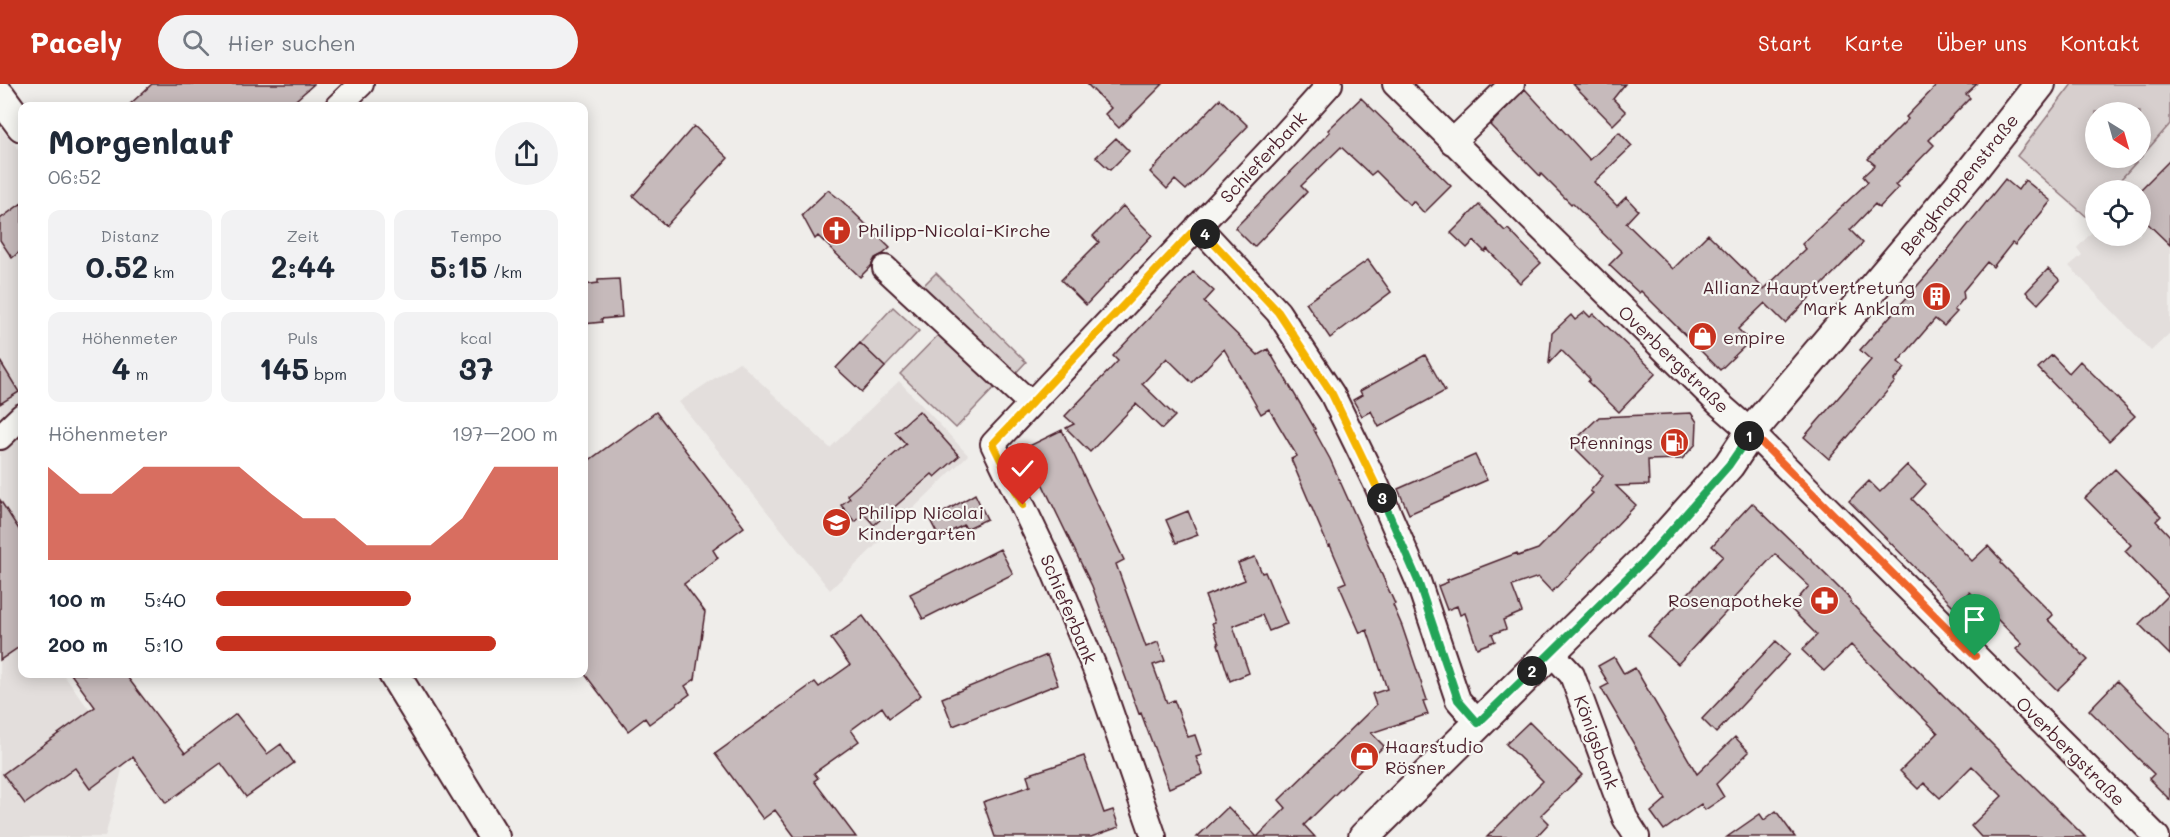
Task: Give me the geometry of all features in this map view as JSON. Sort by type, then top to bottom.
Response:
[{"type":"street","points":[[342,102],[361,84]]},
{"type":"street","name":"Schieferbank","points":[[1154,837],[1084,643],[1052,567],[993,444],[1330,84]]},
{"type":"street","name":"Overbergstraße","points":[[1395,84],[1718,403],[1751,432],[2157,837]]},
{"type":"street","points":[[1452,142],[1512,84]]},
{"type":"street","name":"Bergknappenstraße","points":[[1364,837],[1647,558],[1729,465],[1751,432],[1970,173],[2040,84]]},
{"type":"street","points":[[0,96],[18,121]]},
{"type":"street","points":[[1198,226],[1278,312],[1332,394],[1377,486],[1418,581],[1458,700],[1478,723]]},
{"type":"street","points":[[885,268],[1031,405]]},
{"type":"street","points":[[0,437],[18,420]]},
{"type":"street","name":"Königsbank","points":[[1551,652],[1572,675],[1625,818],[1637,837]]},
{"type":"street","points":[[396,678],[492,836]]},
{"type":"shaded area","points":[[2072,84],[2170,84],[2170,124],[2151,146],[2151,102],[2085,102],[2085,168],[2131,168],[2120,180],[2085,180],[2085,215],[2017,156]]},
{"type":"shaded area","points":[[2170,124],[2170,333],[2151,351],[2069,266],[2082,255],[2077,248],[2085,240],[2085,246],[2151,246],[2151,180],[2120,180],[2131,168],[2151,168],[2151,145]]},
{"type":"shaded area","points":[[0,128],[18,148],[18,678],[66,678],[125,758],[105,837],[0,837]]},
{"type":"shaded area","points":[[936,273],[1026,362],[1011,378],[920,289]]},
{"type":"shaded area","points":[[893,307],[919,331],[885,367],[860,343]]},
{"type":"shaded area","points":[[942,331],[997,385],[956,428],[900,374]]},
{"type":"shaded area","name":"Philipp Nicolai Kindergarten","points":[[739,362],[830,448],[899,381],[968,455],[830,590],[679,402]]},
{"type":"building","points":[[152,84],[314,84],[294,102],[132,102]]},
{"type":"building","points":[[1087,84],[1163,84],[1119,128],[1105,114],[1111,108]]},
{"type":"building","points":[[1573,84],[1625,84],[1613,99],[1626,112],[1613,125]]},
{"type":"building","points":[[1938,84],[1977,84],[1966,94],[1970,98],[1929,140],[1934,145],[1895,185],[1898,188],[1879,208],[1875,204],[1850,230],[1863,243],[1785,323],[1765,303],[1738,329],[1750,341],[1720,370],[1641,291],[1639,293],[1609,265],[1622,252],[1541,174],[1540,176],[1490,125],[1525,89],[1590,160],[1619,132],[1632,146],[1594,182],[1617,206],[1626,197],[1638,210],[1626,223],[1673,269],[1708,234],[1764,289],[1806,249],[1802,244],[1868,182],[1863,176],[1875,165],[1868,159],[1908,119],[1906,117]]},
{"type":"building","points":[[1361,98],[1451,186],[1424,213],[1413,201],[1410,205],[1376,171],[1371,175],[1341,147],[1301,186],[1307,192],[1254,247],[1235,228]]},
{"type":"building","points":[[1220,99],[1248,126],[1186,190],[1175,180],[1167,189],[1150,172]]},
{"type":"building","points":[[694,126],[728,158],[666,226],[633,196]]},
{"type":"building","points":[[1116,138],[1129,151],[1110,170],[1096,157]]},
{"type":"building","points":[[2170,160],[2170,245],[2151,227],[2150,180]]},
{"type":"building","points":[[2005,179],[2018,190],[2025,180],[2051,201],[2015,245],[2012,243],[1993,267],[1987,262],[1963,291],[1964,298],[1954,310],[1957,312],[1944,326],[1935,319],[1898,362],[1905,368],[1829,459],[1804,437],[1871,360],[1860,350],[1934,267]]},
{"type":"building","name":"Philipp-Nicolai-Kirche","points":[[828,190],[890,248],[875,258],[871,266],[860,277],[818,236],[815,239],[802,215]]},
{"type":"building","points":[[1479,205],[1505,231],[1508,229],[1541,263],[1520,283],[1487,249],[1485,252],[1474,241],[1467,248],[1451,233]]},
{"type":"building","points":[[18,206],[18,253],[12,258],[0,240],[0,219]]},
{"type":"building","points":[[1123,206],[1152,235],[1086,305],[1061,280],[1099,242],[1093,236]]},
{"type":"building","points":[[1368,260],[1391,292],[1330,338],[1306,303]]},
{"type":"building","points":[[2048,269],[2060,280],[2038,304],[2026,292]]},
{"type":"building","points":[[1193,272],[1214,291],[1204,302],[1258,355],[1268,349],[1315,429],[1395,604],[1393,605],[1427,700],[1423,701],[1428,714],[1371,733],[1384,746],[1304,825],[1315,837],[1257,837],[1286,808],[1279,800],[1376,705],[1372,694],[1387,689],[1367,630],[1360,633],[1339,585],[1346,582],[1291,459],[1297,456],[1269,409],[1261,414],[1224,349],[1192,383],[1167,358],[1142,384],[1175,416],[1162,429],[1136,404],[1090,452],[1066,428],[1074,424],[1065,416],[1118,361],[1113,356]]},
{"type":"building","points":[[619,279],[622,317],[601,319],[602,322],[588,324],[588,284],[598,283],[598,280]]},
{"type":"building","points":[[1585,312],[1590,317],[1594,314],[1656,373],[1619,412],[1588,382],[1590,379],[1561,350],[1549,363],[1552,333],[1571,315],[1575,320]]},
{"type":"building","points":[[860,343],[885,367],[862,392],[836,368]]},
{"type":"building","points":[[1425,355],[1445,391],[1379,427],[1371,411],[1362,416],[1353,400],[1362,395],[1360,391]]},
{"type":"building","points":[[2052,355],[2069,373],[2080,361],[2135,416],[2109,441],[2038,368]]},
{"type":"building","points":[[0,361],[18,393],[0,404]]},
{"type":"building","points":[[919,411],[959,456],[935,477],[932,474],[874,525],[864,514],[855,522],[841,505],[850,498],[847,495],[906,444],[895,432]]},
{"type":"building","points":[[656,412],[744,527],[713,550],[718,558],[684,584],[705,612],[695,679],[685,686],[690,694],[649,724],[645,718],[628,731],[588,678],[588,461]]},
{"type":"building","points":[[1691,413],[1697,422],[1696,444],[1682,459],[1648,460],[1649,485],[1616,486],[1636,505],[1552,592],[1538,577],[1512,586],[1522,612],[1503,620],[1506,629],[1492,634],[1495,641],[1477,648],[1465,613],[1460,615],[1457,606],[1447,610],[1438,586],[1448,582],[1447,580],[1517,553],[1518,556],[1538,549],[1593,493],[1590,491],[1603,476],[1571,444],[1599,417]]},
{"type":"building","points":[[1062,430],[1124,560],[1116,564],[1146,647],[1158,642],[1165,661],[1153,665],[1167,703],[1174,700],[1188,737],[1195,735],[1202,755],[1196,757],[1203,774],[1169,788],[1092,586],[1025,448]]},
{"type":"building","points":[[1475,455],[1487,480],[1409,514],[1398,489]]},
{"type":"building","points":[[1907,465],[1926,484],[1912,499],[1972,561],[1988,546],[2002,561],[2001,563],[2053,615],[2048,620],[2088,660],[2057,690],[2016,649],[2022,644],[1970,592],[1955,608],[1849,501],[1869,481],[1880,492]]},
{"type":"building","points":[[2115,469],[2161,516],[2156,521],[2170,536],[2170,655],[2139,624],[2168,595],[2125,551],[2131,545],[2085,498]]},
{"type":"building","points":[[975,494],[987,519],[966,529],[964,525],[939,537],[930,520]]},
{"type":"building","points":[[0,500],[18,528],[18,648],[0,660]]},
{"type":"building","points":[[1752,503],[2085,837],[1981,837],[1971,826],[2002,796],[1972,766],[1940,798],[1924,783],[1918,789],[1900,771],[1938,733],[1851,645],[1824,671],[1802,650],[1817,635],[1790,608],[1809,586],[1775,554],[1734,598],[1737,600],[1678,664],[1648,636],[1723,556],[1712,546]]},
{"type":"building","points":[[1188,511],[1198,535],[1176,543],[1166,520]]},
{"type":"building","points":[[1000,549],[1013,574],[923,619],[910,594]]},
{"type":"building","points":[[1255,557],[1262,573],[1265,572],[1287,624],[1269,631],[1262,615],[1233,626],[1249,673],[1230,681],[1212,623],[1215,622],[1205,596],[1245,580],[1238,563]]},
{"type":"building","points":[[863,616],[921,695],[889,718],[882,707],[851,730],[859,741],[814,773],[818,778],[814,781],[856,837],[795,837],[775,810],[763,819],[715,754],[815,682],[819,687],[850,665],[831,639]]},
{"type":"building","points":[[1776,641],[1790,654],[1716,733],[1702,719]]},
{"type":"building","points":[[1047,655],[1058,684],[953,726],[942,698]]},
{"type":"building","points":[[1614,657],[1624,674],[1635,668],[1697,774],[1735,737],[1749,752],[1716,784],[1724,797],[1705,810],[1701,804],[1664,830],[1651,812],[1666,799],[1601,688],[1609,684],[1598,666]]},
{"type":"building","points":[[74,678],[128,678],[185,753],[236,714],[267,754],[281,744],[294,763],[246,797],[221,763],[166,803],[133,757],[90,789],[75,768],[25,804],[3,774],[95,707]]},
{"type":"building","points":[[2117,681],[2170,734],[2170,800],[2149,779],[2154,774],[2089,710]]},
{"type":"building","points":[[1529,722],[1582,775],[1541,815],[1549,823],[1536,837],[1487,837],[1543,781],[1506,744]]},
{"type":"building","points":[[1084,756],[1104,813],[1113,810],[1119,827],[1091,837],[995,837],[983,802],[1030,786],[1027,775]]},
{"type":"building","points":[[1228,807],[1257,837],[1197,837]]},
{"type":"building","points":[[1776,811],[1795,837],[1727,837],[1760,814],[1764,820]]},
{"type":"place","name":"Philipp-Nicolai-Kirche","points":[[837,230]]},
{"type":"place","name":"Allianz Hauptvertretung Mark Anklam","points":[[1936,297]]},
{"type":"place","name":"empire","points":[[1702,337]]},
{"type":"place","name":"Pfennings","points":[[1674,442]]},
{"type":"place","name":"Philipp Nicolai Kindergarten","points":[[837,522]]},
{"type":"place","name":"Rosenapotheke","points":[[1824,600]]},
{"type":"place","name":"Haarstudio Rösner","points":[[1364,756]]},
{"type":"route","points":[[1023,505],[993,444],[1198,226],[1278,312],[1332,394],[1377,486],[1418,581],[1458,700],[1478,723],[1647,558],[1729,465],[1751,432],[1975,656]]}]
